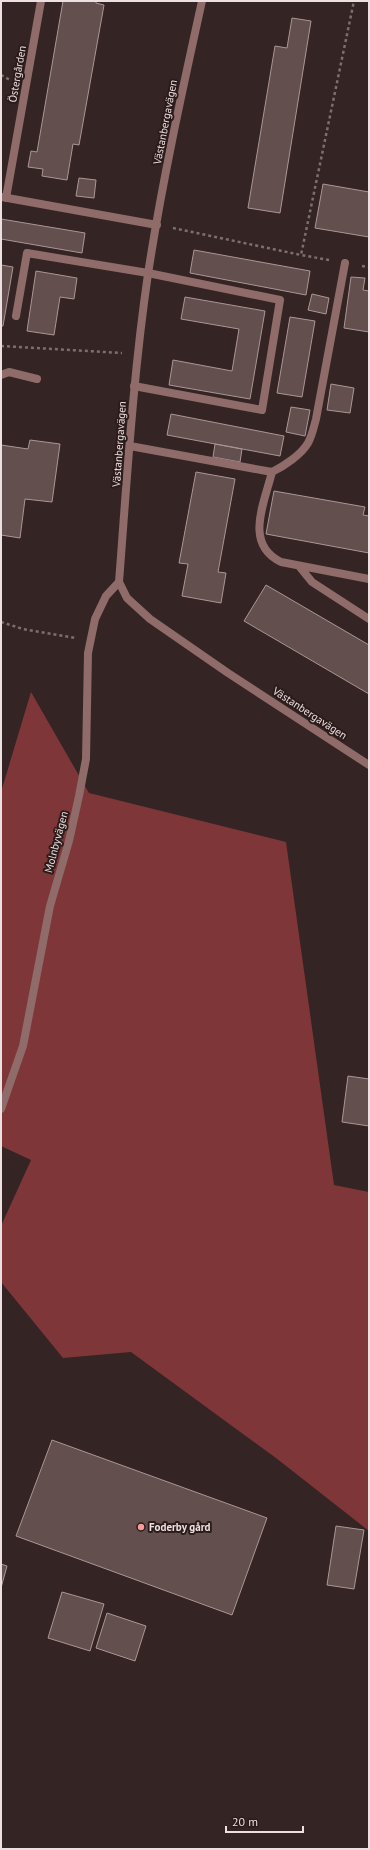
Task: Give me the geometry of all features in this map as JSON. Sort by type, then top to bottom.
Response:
[{"type":"street","name":"Östergården","points":[[41,1],[4,197],[157,225]]},
{"type":"street","name":"Västanbergavägen","points":[[202,1],[176,119],[148,274],[134,386],[119,582],[127,598],[150,619],[228,673],[369,765]]},
{"type":"street","points":[[16,316],[27,253],[148,274],[280,300],[262,410],[134,386]]},
{"type":"street","points":[[130,446],[272,472],[281,468],[308,443],[316,419],[345,263]]},
{"type":"street","points":[[1,375],[9,372],[37,379]]},
{"type":"street","points":[[272,472],[259,525],[259,536],[265,550],[272,557],[282,562],[369,579]]},
{"type":"street","points":[[299,566],[312,582],[369,619]]},
{"type":"street","name":"Molnbyvägen","points":[[1,1109],[23,1046],[50,906],[69,840],[79,796],[86,759],[88,653],[90,641],[95,619],[106,596],[119,582]]},
{"type":"path","points":[[301,255],[354,1]]},
{"type":"path","points":[[157,225],[301,255],[369,267]]},
{"type":"path","points":[[1,346],[138,354]]},
{"type":"path","points":[[1,622],[23,629],[90,641]]},
{"type":"shaded area","points":[[31,692],[89,793],[286,842],[334,1185],[369,1192],[369,1531],[276,1458],[131,1352],[63,1358],[1,1282],[1,1226],[31,1160],[1,1146],[1,792]]},
{"type":"building","points":[[63,1],[96,1],[96,3],[104,5],[79,145],[73,144],[67,180],[42,176],[43,169],[28,167],[31,151],[37,152]]},
{"type":"building","points":[[292,18],[311,21],[280,213],[248,208],[275,46],[287,48]]},
{"type":"building","points":[[79,178],[96,180],[94,198],[76,196]]},
{"type":"building","points":[[323,184],[369,192],[369,237],[315,228]]},
{"type":"building","points":[[1,219],[85,233],[82,253],[1,239]]},
{"type":"building","points":[[194,250],[310,271],[306,295],[190,273]]},
{"type":"building","points":[[1,265],[13,267],[3,326],[1,326]]},
{"type":"building","points":[[36,271],[77,278],[74,299],[60,297],[54,335],[27,331]]},
{"type":"building","points":[[351,277],[365,278],[363,290],[369,291],[369,332],[344,328]]},
{"type":"building","points":[[312,294],[329,298],[326,314],[308,310]]},
{"type":"building","points":[[185,297],[265,311],[250,399],[169,385],[173,360],[232,371],[239,329],[181,319]]},
{"type":"building","points":[[290,317],[315,321],[302,397],[277,393]]},
{"type":"building","points":[[331,384],[354,388],[350,413],[327,410]]},
{"type":"building","points":[[291,407],[310,410],[305,436],[286,432]]},
{"type":"building","points":[[171,414],[284,436],[280,456],[167,435]]},
{"type":"building","points":[[30,440],[60,444],[52,502],[25,499],[20,538],[1,535],[1,445],[28,449]]},
{"type":"building","points":[[215,444],[242,449],[240,462],[213,457]]},
{"type":"building","points":[[196,472],[235,479],[218,572],[226,573],[221,603],[182,596],[188,564],[179,563]]},
{"type":"building","points":[[274,491],[365,507],[363,515],[369,516],[369,553],[266,534]]},
{"type":"building","points":[[266,585],[369,645],[369,694],[244,621]]},
{"type":"building","points":[[348,1076],[369,1079],[369,1126],[342,1122]]},
{"type":"building","name":"Foderby gård","points":[[52,1440],[267,1518],[232,1615],[16,1536]]},
{"type":"building","points":[[336,1526],[364,1530],[354,1589],[327,1585]]},
{"type":"building","points":[[1,1564],[7,1566],[1,1588]]},
{"type":"building","points":[[62,1592],[104,1604],[90,1651],[48,1638]]},
{"type":"building","points":[[107,1613],[146,1626],[135,1661],[96,1648]]},
{"type":"place","name":"Foderby gård","points":[[141,1527]]}]
